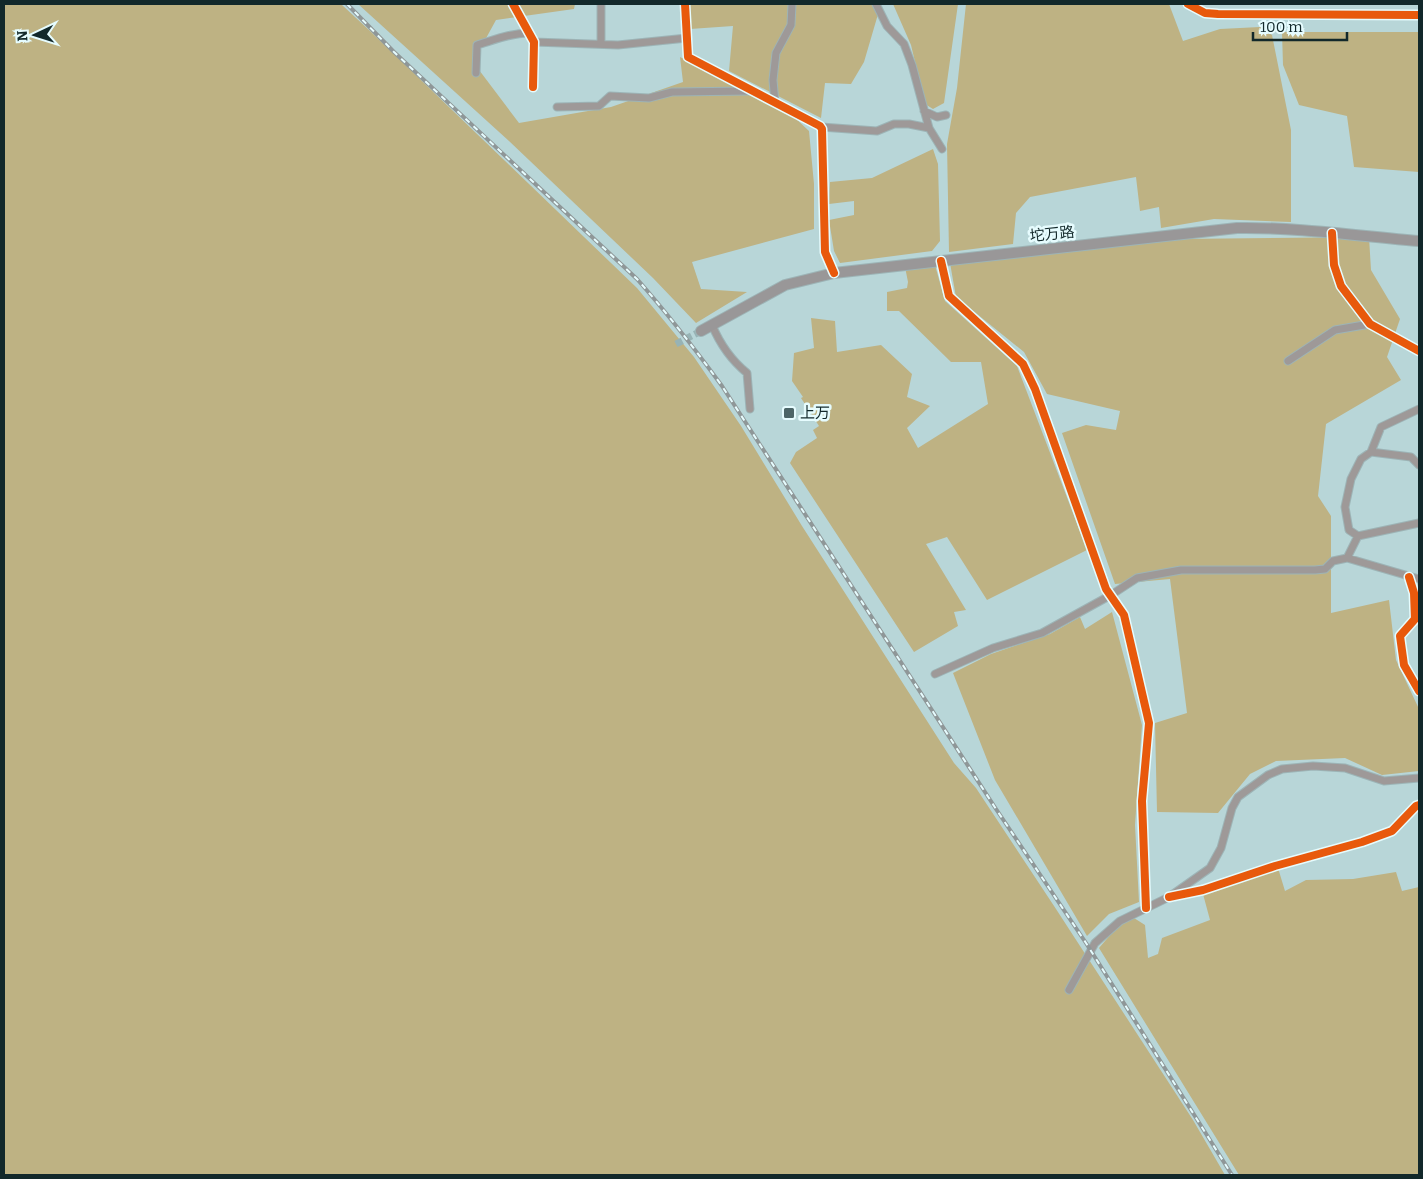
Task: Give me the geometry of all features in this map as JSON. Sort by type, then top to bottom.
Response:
[{"type":"main road","name":"坨万路","points":[[701,331],[784,286],[834,273],[1229,229],[1259,228],[1419,241]]},
{"type":"street","points":[[513,4],[534,42],[533,87]]},
{"type":"street","points":[[601,4],[601,44]]},
{"type":"street","points":[[685,4],[688,57],[821,127],[877,131],[894,124],[909,124],[929,128]]},
{"type":"street","points":[[775,103],[772,80],[776,53],[791,25],[792,4]]},
{"type":"street","points":[[876,4],[887,26],[904,44],[912,65],[929,128],[942,149]]},
{"type":"street","points":[[1188,4],[1205,13],[1218,14],[1419,15]]},
{"type":"street","points":[[476,73],[477,45],[514,33],[529,33]]},
{"type":"street","points":[[534,42],[618,45],[687,38]]},
{"type":"street","points":[[557,107],[599,106],[610,96],[649,98],[672,92],[752,91]]},
{"type":"street","points":[[924,111],[937,117],[946,115]]},
{"type":"street","points":[[821,127],[825,252],[834,273]]},
{"type":"street","points":[[1332,233],[1334,265],[1341,286],[1370,324],[1419,350]]},
{"type":"street","points":[[942,261],[949,296],[1023,364],[1035,389],[1106,588],[1124,615],[1149,723],[1142,801],[1146,908]]},
{"type":"street","points":[[1288,361],[1335,330],[1370,324]]},
{"type":"street","points":[[712,325],[716,336],[725,350],[735,363],[747,373],[750,409]]},
{"type":"street","points":[[1419,409],[1381,427],[1371,452],[1361,459],[1351,480],[1345,507],[1349,530],[1358,536],[1419,523]]},
{"type":"street","points":[[1371,452],[1411,458],[1419,465]]},
{"type":"street","points":[[1346,558],[1358,536]]},
{"type":"street","points":[[935,674],[993,648],[1042,633],[1137,578],[1181,570],[1326,569],[1333,561],[1346,558],[1419,579]]},
{"type":"street","points":[[1408,577],[1414,593],[1415,619],[1400,636],[1404,665],[1419,690]]},
{"type":"street","points":[[1069,990],[1095,943],[1120,921],[1169,897],[1210,868],[1221,848],[1232,808],[1238,797],[1268,775],[1282,769],[1313,766],[1345,768],[1384,780],[1419,778]]},
{"type":"street","points":[[1169,897],[1203,890],[1275,866],[1362,842],[1392,831],[1419,805]]},
{"type":"shaded area","points":[[4,4],[341,4],[369,30],[637,288],[694,357],[741,426],[802,526],[954,763],[976,788],[1193,1120],[1225,1175],[4,1175]]},
{"type":"shaded area","points":[[358,4],[575,4],[574,9],[496,20],[473,62],[519,123],[611,107],[683,82],[680,57],[793,116],[809,131],[814,184],[814,229],[692,262],[701,289],[747,292],[696,323],[653,278],[509,141]]},
{"type":"shaded area","points":[[689,4],[881,4],[864,62],[851,84],[825,83],[821,118],[729,71],[733,26],[690,29]]},
{"type":"shaded area","points":[[893,4],[958,4],[944,103],[933,109],[925,104],[911,45]]},
{"type":"shaded area","points":[[966,4],[1169,4],[1183,41],[1220,29],[1260,27],[1272,35],[1291,130],[1291,222],[1214,219],[1161,228],[1159,207],[1140,211],[1136,177],[1030,197],[1016,213],[1013,244],[949,252],[947,144],[957,88]]},
{"type":"shaded area","points":[[1282,32],[1419,32],[1419,172],[1354,167],[1347,116],[1299,105],[1283,65]]},
{"type":"shaded area","points":[[933,149],[938,164],[940,241],[932,251],[840,263],[834,251],[829,220],[854,215],[854,201],[829,204],[830,182],[872,178]]},
{"type":"shaded area","points":[[1369,237],[1371,270],[1400,319],[1387,357],[1401,380],[1326,424],[1318,496],[1331,516],[1331,613],[1389,600],[1396,660],[1419,709],[1419,771],[1382,775],[1345,758],[1276,761],[1250,774],[1218,813],[1157,812],[1155,723],[1187,713],[1170,579],[1115,584],[1062,433],[1086,425],[1116,430],[1120,411],[1047,394],[1024,352],[956,297],[950,263],[1177,239]]},
{"type":"shaded area","points":[[935,265],[945,301],[1017,366],[1087,550],[987,600],[947,537],[926,544],[966,610],[954,612],[958,626],[914,652],[790,463],[796,452],[817,438],[813,430],[819,426],[792,381],[794,353],[814,348],[811,318],[835,321],[837,352],[881,345],[912,374],[907,397],[930,406],[907,428],[918,448],[988,404],[981,362],[951,362],[899,311],[887,311],[887,292],[907,288],[908,282],[905,267]]},
{"type":"shaded area","points":[[1112,612],[1142,725],[1135,825],[1139,902],[1109,914],[1087,936],[995,780],[953,673],[991,654],[1050,634],[1080,617],[1085,629]]},
{"type":"shaded area","points":[[1278,868],[1285,891],[1306,880],[1353,879],[1396,872],[1402,891],[1419,887],[1419,1175],[1239,1175],[1099,948],[1117,927],[1134,918],[1145,925],[1148,958],[1158,954],[1162,938],[1210,920],[1203,894]]},
{"type":"tunnel","points":[[676,344],[701,331]]},
{"type":"railway","points":[[347,4],[394,52],[637,279],[702,358],[996,809],[1086,943],[1232,1175]]},
{"type":"cycle path","points":[[513,4],[534,42],[533,87]]},
{"type":"cycle path","points":[[685,4],[688,57],[820,126],[822,129],[825,252],[834,273]]},
{"type":"cycle path","points":[[1188,4],[1205,13],[1218,14],[1419,15]]},
{"type":"cycle path","points":[[1332,233],[1334,265],[1341,286],[1370,324],[1419,351]]},
{"type":"cycle path","points":[[941,261],[949,296],[1023,364],[1035,389],[1106,589],[1124,615],[1149,723],[1142,801],[1146,908]]},
{"type":"cycle path","points":[[1409,577],[1414,593],[1415,619],[1400,636],[1404,665],[1419,691]]},
{"type":"cycle path","points":[[1169,897],[1203,890],[1275,866],[1362,842],[1392,831],[1419,805]]},
{"type":"place","name":"上万","points":[[789,413]]}]
